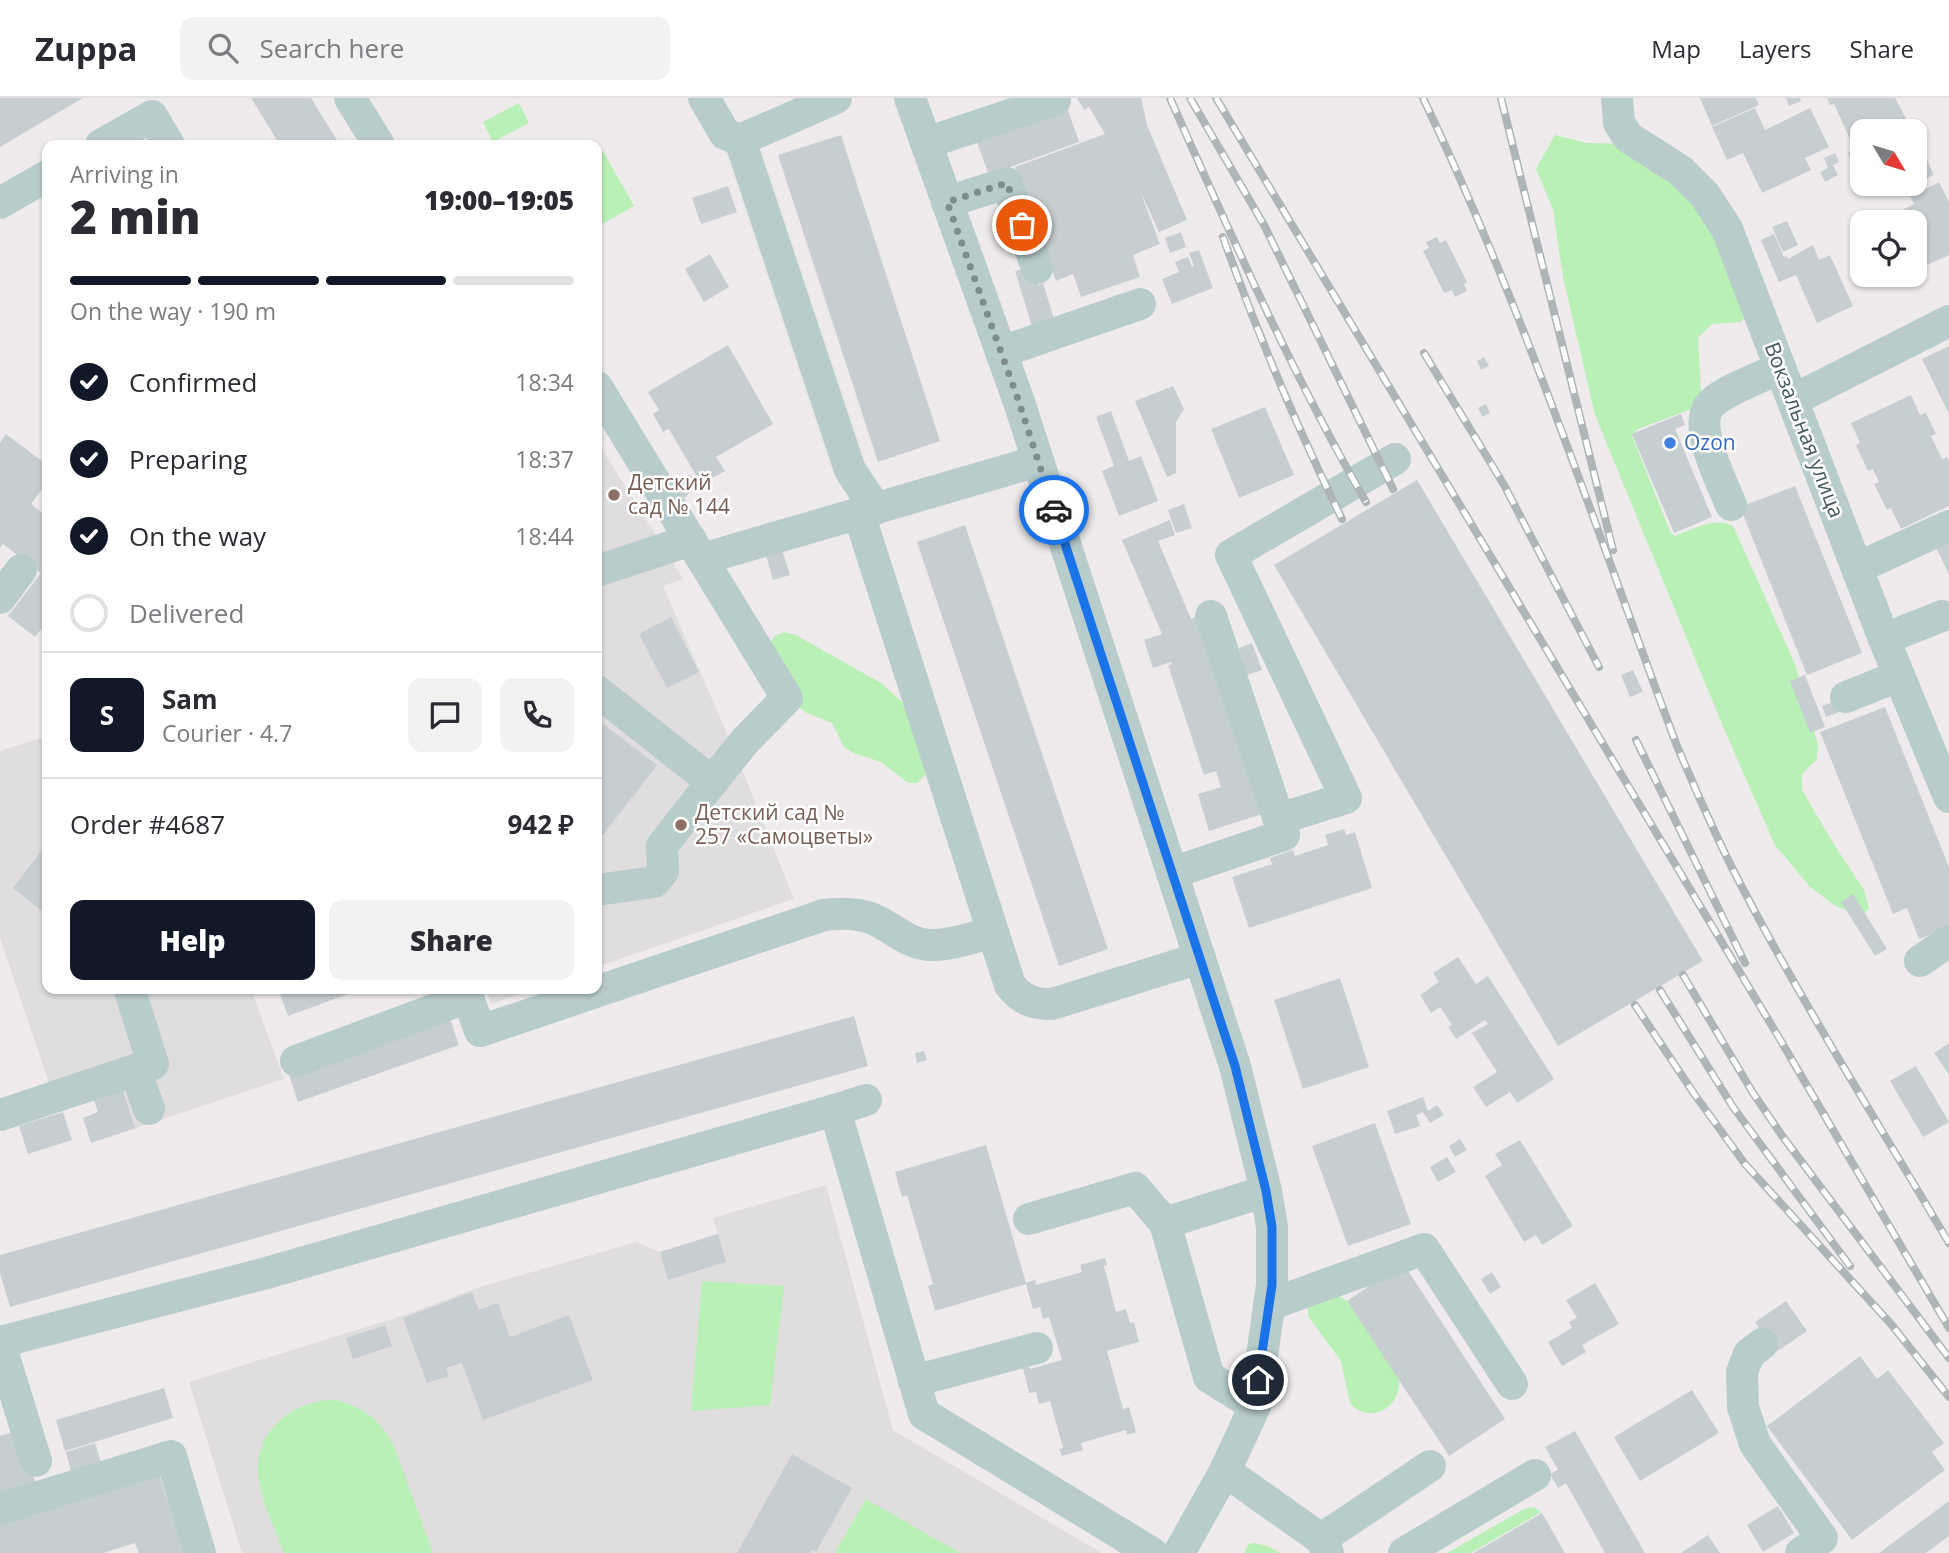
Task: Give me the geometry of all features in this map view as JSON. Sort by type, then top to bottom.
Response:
[{"type":"street","points":[[351,98],[376,140]]},
{"type":"street","points":[[704,98],[725,134],[740,140],[836,98]]},
{"type":"street","points":[[910,98],[1038,461],[1200,958],[1235,1066],[1266,1191],[1272,1227],[1272,1285],[1255,1406],[1225,1471],[1179,1553]]},
{"type":"street","name":"Вокзальная улица","points":[[1617,98],[1619,123],[1628,137],[1681,171],[1705,195],[1727,229],[1884,639],[1949,797]]},
{"type":"street","points":[[926,144],[1055,100]]},
{"type":"street","points":[[110,140],[152,116],[166,140]]},
{"type":"street","points":[[740,140],[850,470],[867,511],[1010,985],[1020,998],[1035,1004],[1052,1004],[1200,958]]},
{"type":"street","points":[[0,202],[42,179]]},
{"type":"street","points":[[947,202],[1007,183],[1037,268]]},
{"type":"street","points":[[1001,352],[1140,304]]},
{"type":"street","points":[[1793,400],[1949,321]]},
{"type":"street","points":[[1731,505],[1705,438],[1703,419],[1707,410],[1719,398],[1780,368]]},
{"type":"street","points":[[602,395],[787,698],[745,741],[662,846],[663,871],[654,882],[602,889]]},
{"type":"street","points":[[1279,819],[1346,798],[1231,555],[1395,459]]},
{"type":"street","points":[[602,565],[697,550],[867,511],[1038,461]]},
{"type":"street","points":[[1857,568],[1949,526]]},
{"type":"street","points":[[0,597],[21,570]]},
{"type":"street","points":[[1172,873],[1284,835],[1211,616]]},
{"type":"street","points":[[1884,639],[1942,616]]},
{"type":"street","points":[[1846,697],[1899,676]]},
{"type":"street","points":[[602,695],[712,782]]},
{"type":"street","points":[[602,990],[824,915],[841,913],[872,918],[907,939],[926,945],[950,944],[992,932]]},
{"type":"street","points":[[1920,961],[1949,941]]},
{"type":"street","points":[[0,1115],[153,1064],[131,994]]},
{"type":"street","points":[[296,1061],[464,994]]},
{"type":"street","points":[[466,994],[480,1031],[590,994]]},
{"type":"street","points":[[135,1070],[149,1109]]},
{"type":"street","points":[[36,1461],[0,1343],[276,1270],[866,1100]]},
{"type":"street","points":[[835,1110],[924,1414],[1152,1553]]},
{"type":"street","points":[[1029,1219],[1136,1188],[1165,1223],[1209,1377],[1255,1406]]},
{"type":"street","points":[[1165,1223],[1266,1191]]},
{"type":"street","points":[[1269,1305],[1424,1249],[1512,1384]]},
{"type":"street","points":[[1762,1344],[1749,1354],[1742,1372],[1742,1407],[1755,1444],[1822,1538],[1801,1553]]},
{"type":"street","points":[[914,1381],[1037,1348]]},
{"type":"street","points":[[0,1509],[171,1456],[200,1553]]},
{"type":"street","points":[[1225,1471],[1324,1546],[1430,1466]]},
{"type":"street","points":[[1404,1553],[1535,1475]]},
{"type":"shaded area","name":"Детский сад № 257 «Самоцветы»","points":[[602,449],[683,579],[663,586],[735,752],[794,899],[602,965]]},
{"type":"shaded area","points":[[42,738],[42,994],[253,994],[284,1079],[107,1138],[84,1072],[49,1083],[0,938],[0,751]]},
{"type":"shaded area","points":[[488,994],[520,994],[491,1004]]},
{"type":"shaded area","points":[[826,1185],[893,1430],[1102,1553],[242,1553],[189,1382],[402,1316],[480,1287],[636,1242],[660,1252],[718,1234],[713,1218]]},
{"type":"green space","points":[[519,103],[529,123],[492,140],[483,122]]},
{"type":"green space","points":[[1555,135],[1587,143],[1641,144],[1688,196],[1724,247],[1747,316],[1740,322],[1712,324],[1698,338],[1701,392],[1699,402],[1689,410],[1638,429],[1632,436],[1674,536],[1714,523],[1728,524],[1734,528],[1795,664],[1818,745],[1817,759],[1802,774],[1802,790],[1864,890],[1869,908],[1860,917],[1834,905],[1810,887],[1775,845],[1724,729],[1595,415],[1563,277],[1553,209],[1536,169]]},
{"type":"green space","points":[[602,152],[634,206],[602,224]]},
{"type":"green space","points":[[784,632],[796,635],[881,683],[904,704],[926,774],[918,783],[908,783],[881,762],[844,747],[832,723],[797,706],[770,643],[775,636]]},
{"type":"green space","points":[[702,1281],[784,1286],[770,1405],[691,1411]]},
{"type":"green space","points":[[1337,1295],[1355,1306],[1398,1376],[1396,1396],[1391,1404],[1376,1413],[1358,1410],[1350,1403],[1341,1361],[1308,1316],[1308,1303]]},
{"type":"green space","points":[[333,1400],[344,1402],[370,1415],[389,1437],[433,1553],[284,1553],[259,1481],[261,1449],[277,1423],[289,1414],[302,1406]]},
{"type":"green space","points":[[866,1499],[960,1553],[835,1553]]},
{"type":"green space","points":[[1534,1507],[1541,1512],[1471,1553],[1447,1553],[1524,1509]]},
{"type":"green space","points":[[1249,1544],[1268,1546],[1280,1553],[1244,1553]]},
{"type":"building","points":[[0,98],[83,98],[0,147]]},
{"type":"building","points":[[251,98],[311,98],[337,140],[277,140]]},
{"type":"building","points":[[1077,98],[1141,98],[1147,125],[1187,220],[1159,232],[1140,191],[1160,244],[1133,255],[1140,277],[1081,297],[1073,274],[1056,281],[1015,167],[1105,134],[1089,107],[1084,110]]},
{"type":"building","points":[[1700,98],[1756,98],[1759,105],[1712,126]]},
{"type":"building","points":[[1786,98],[1800,98],[1801,101],[1789,106]]},
{"type":"building","points":[[1827,98],[1895,98],[1906,119],[1850,119],[1850,139],[1834,104],[1830,105]]},
{"type":"building","points":[[1067,107],[1079,142],[989,175],[976,140]]},
{"type":"building","points":[[1755,108],[1765,130],[1810,108],[1829,147],[1805,158],[1811,170],[1762,193],[1743,153],[1727,160],[1712,127]]},
{"type":"building","points":[[841,135],[940,441],[878,462],[778,155]]},
{"type":"building","points":[[1835,153],[1839,162],[1833,165],[1838,175],[1825,182],[1820,172],[1828,168],[1824,158]]},
{"type":"building","points":[[1927,160],[1934,175],[1927,178]]},
{"type":"building","points":[[1939,182],[1949,202],[1949,255],[1927,265],[1927,210],[1902,210],[1914,204],[1910,196],[1927,196],[1927,188]]},
{"type":"building","points":[[728,186],[737,212],[701,224],[692,198]]},
{"type":"building","points":[[1787,221],[1798,245],[1783,252],[1772,227]]},
{"type":"building","points":[[1181,232],[1186,247],[1170,253],[1165,238]]},
{"type":"building","points":[[1774,234],[1784,257],[1787,256],[1788,259],[1813,245],[1819,260],[1830,255],[1853,306],[1817,323],[1796,275],[1779,282],[1761,240]]},
{"type":"building","points":[[1437,237],[1440,243],[1446,240],[1467,282],[1464,284],[1467,291],[1455,297],[1452,290],[1444,293],[1423,251],[1429,248],[1426,242]]},
{"type":"building","points":[[1199,250],[1213,288],[1172,304],[1162,279],[1179,272],[1175,262],[1188,257],[1192,267],[1194,266],[1189,253]]},
{"type":"building","points":[[710,254],[729,287],[704,302],[685,269]]},
{"type":"building","points":[[1033,266],[1039,285],[1043,283],[1056,325],[1034,333],[1015,271]]},
{"type":"building","points":[[728,345],[773,424],[716,457],[725,471],[701,484],[669,429],[663,432],[653,414],[659,410],[648,392]]},
{"type":"building","points":[[1949,346],[1949,414],[1922,359]]},
{"type":"building","points":[[1484,357],[1489,366],[1481,370],[1477,361]]},
{"type":"building","points":[[1173,386],[1184,409],[1176,422],[1176,473],[1167,477],[1135,401]]},
{"type":"building","points":[[1911,395],[1920,415],[1926,413],[1936,434],[1931,436],[1942,459],[1947,457],[1949,461],[1949,506],[1901,529],[1891,508],[1887,510],[1874,484],[1879,482],[1873,469],[1868,471],[1856,445],[1860,443],[1851,423]]},
{"type":"building","points":[[1486,404],[1490,413],[1482,417],[1478,408]]},
{"type":"building","points":[[1265,407],[1294,475],[1239,498],[1211,429]]},
{"type":"building","points":[[1111,411],[1129,461],[1141,456],[1158,501],[1119,516],[1102,471],[1114,466],[1096,417]]},
{"type":"building","points":[[1681,414],[1685,425],[1675,429],[1712,517],[1674,533],[1632,434]]},
{"type":"building","points":[[6,434],[42,461],[42,490],[31,504],[42,513],[42,628],[35,637],[8,616],[41,573],[3,544],[0,548],[0,443]]},
{"type":"building","points":[[689,474],[698,482],[685,498],[675,490]]},
{"type":"building","points":[[1417,480],[1703,961],[1558,1046],[1274,565]]},
{"type":"building","points":[[1795,486],[1862,653],[1807,675],[1740,507]]},
{"type":"building","points":[[1184,504],[1192,528],[1176,533],[1168,510]]},
{"type":"building","points":[[1170,520],[1175,535],[1158,541],[1191,619],[1196,617],[1216,667],[1262,814],[1209,831],[1198,794],[1221,787],[1216,771],[1204,775],[1168,665],[1172,664],[1171,662],[1153,668],[1144,640],[1162,634],[1122,540]]},
{"type":"building","points":[[965,525],[1108,949],[1059,966],[917,542]]},
{"type":"building","points":[[1949,540],[1949,575],[1936,547]]},
{"type":"building","points":[[782,550],[790,575],[773,580],[766,555]]},
{"type":"building","points":[[671,617],[699,672],[667,688],[639,634]]},
{"type":"building","points":[[1252,643],[1262,670],[1247,675],[1239,648]]},
{"type":"building","points":[[1633,670],[1643,692],[1630,697],[1621,675]]},
{"type":"building","points":[[1805,675],[1825,727],[1810,733],[1790,681]]},
{"type":"building","points":[[1841,699],[1845,710],[1826,717],[1822,706]]},
{"type":"building","points":[[1885,707],[1949,867],[1949,927],[1919,939],[1907,908],[1893,914],[1820,732]]},
{"type":"building","points":[[602,726],[657,765],[602,836]]},
{"type":"building","points":[[1344,829],[1346,835],[1355,832],[1372,888],[1249,928],[1232,877],[1272,864],[1270,858],[1293,850],[1295,856],[1328,845],[1325,835]]},
{"type":"building","points":[[42,850],[42,911],[13,888]]},
{"type":"building","points":[[1853,894],[1887,949],[1875,956],[1841,902]]},
{"type":"building","points":[[1458,957],[1476,984],[1488,976],[1554,1079],[1517,1103],[1510,1092],[1486,1107],[1473,1087],[1497,1072],[1472,1033],[1488,1024],[1485,1020],[1456,1039],[1448,1027],[1452,1025],[1440,1007],[1431,1013],[1420,995],[1439,982],[1433,973]]},
{"type":"building","points":[[1340,978],[1369,1067],[1303,1089],[1274,1000]]},
{"type":"building","points":[[280,994],[348,994],[288,1016]]},
{"type":"building","points":[[854,1016],[868,1066],[10,1307],[0,1273],[0,1255]]},
{"type":"building","points":[[450,1019],[459,1045],[298,1102],[289,1075]]},
{"type":"building","points":[[1949,1043],[1949,1075],[1934,1053]]},
{"type":"building","points":[[924,1051],[927,1060],[917,1063],[915,1053]]},
{"type":"building","points":[[1916,1066],[1949,1122],[1923,1137],[1890,1081]]},
{"type":"building","points":[[122,1088],[135,1128],[91,1143],[83,1118],[98,1112],[93,1097]]},
{"type":"building","points":[[1423,1097],[1428,1111],[1437,1105],[1444,1115],[1430,1123],[1423,1112],[1416,1115],[1420,1126],[1395,1134],[1387,1111]]},
{"type":"building","points":[[63,1112],[72,1140],[28,1154],[19,1126]]},
{"type":"building","points":[[1375,1123],[1411,1224],[1348,1246],[1312,1146]]},
{"type":"building","points":[[1460,1139],[1467,1150],[1455,1157],[1449,1146]]},
{"type":"building","points":[[1520,1140],[1573,1226],[1542,1245],[1536,1235],[1524,1242],[1485,1176],[1502,1165],[1495,1154]]},
{"type":"building","points":[[986,1145],[1026,1283],[1035,1280],[1036,1285],[1082,1272],[1080,1265],[1105,1258],[1107,1265],[1104,1266],[1116,1312],[1126,1309],[1130,1323],[1134,1322],[1139,1342],[1107,1351],[1123,1409],[1129,1407],[1136,1432],[1127,1435],[1126,1430],[1081,1443],[1083,1450],[1062,1456],[1059,1449],[1063,1448],[1050,1401],[1039,1404],[1036,1392],[1029,1393],[1023,1368],[1029,1366],[1030,1369],[1062,1360],[1049,1317],[1043,1319],[1040,1307],[1033,1309],[1026,1284],[935,1311],[928,1286],[933,1284],[907,1195],[902,1197],[895,1172]]},
{"type":"building","points":[[1447,1157],[1456,1172],[1438,1182],[1430,1167]]},
{"type":"building","points":[[718,1234],[726,1262],[668,1280],[660,1252]]},
{"type":"building","points":[[1403,1263],[1505,1419],[1449,1456],[1347,1301]]},
{"type":"building","points":[[1492,1272],[1501,1287],[1490,1294],[1481,1279]]},
{"type":"building","points":[[1595,1283],[1619,1324],[1582,1345],[1586,1352],[1562,1366],[1548,1342],[1572,1328],[1569,1322],[1577,1318],[1566,1300]]},
{"type":"building","points":[[472,1292],[479,1310],[498,1303],[510,1337],[569,1315],[593,1380],[483,1420],[462,1363],[446,1368],[449,1376],[427,1383],[403,1318]]},
{"type":"building","points":[[1786,1301],[1807,1331],[1776,1352],[1755,1322]]},
{"type":"building","points":[[385,1325],[392,1346],[353,1359],[346,1338]]},
{"type":"building","points":[[1860,1356],[1877,1379],[1888,1370],[1944,1443],[1932,1452],[1945,1470],[1852,1540],[1767,1426]]},
{"type":"building","points":[[164,1388],[173,1418],[65,1451],[56,1420]]},
{"type":"building","points":[[1692,1390],[1719,1433],[1640,1481],[1614,1437]]},
{"type":"building","points":[[18,1430],[37,1487],[0,1499],[0,1436]]},
{"type":"building","points":[[1575,1431],[1645,1553],[1605,1553],[1566,1483],[1558,1488],[1550,1474],[1558,1470],[1545,1447]]},
{"type":"building","points":[[95,1443],[102,1466],[72,1475],[66,1452]]},
{"type":"building","points":[[792,1454],[852,1488],[816,1552],[812,1549],[810,1553],[737,1553]]},
{"type":"building","points":[[158,1471],[184,1553],[139,1553],[135,1543],[103,1553],[0,1553],[0,1521]]},
{"type":"building","points":[[1949,1501],[1949,1536],[1926,1553],[1879,1553]]},
{"type":"building","points":[[1778,1506],[1794,1533],[1763,1552],[1747,1525]]},
{"type":"building","points":[[1542,1513],[1565,1553],[1474,1553]]},
{"type":"building","points":[[1708,1535],[1720,1553],[1681,1553]]},
{"type":"railway","points":[[1170,98],[1287,353],[1366,502]]},
{"type":"railway","points":[[1190,98],[1264,225],[1393,489]]},
{"type":"railway","points":[[1216,98],[1778,1036],[1949,1328]]},
{"type":"railway","points":[[1423,98],[1526,338],[1677,746],[1709,819],[1744,891],[1793,980],[1949,1243]]},
{"type":"railway","points":[[1501,98],[1613,550]]},
{"type":"railway","points":[[1223,237],[1278,380],[1342,519]]},
{"type":"railway","points":[[1424,353],[1504,485],[1599,667]]},
{"type":"railway","points":[[1636,740],[1745,963]]},
{"type":"railway","points":[[1683,975],[1753,1093],[1783,1137],[1949,1358]]},
{"type":"railway","points":[[1660,990],[1733,1107],[1850,1266]]},
{"type":"railway","points":[[1635,1005],[1745,1164],[1891,1324],[1949,1397]]},
{"type":"way so far","points":[[1022,225],[1007,183],[947,202],[1019,402],[1054,510]]},
{"type":"place","name":"Ozon","points":[[1670,443]]},
{"type":"place","name":"Детский сад № 144","points":[[614,495]]},
{"type":"place","name":"Детский сад № 257 «Самоцветы»","points":[[681,825]]},
{"type":"route","points":[[1054,510],[1235,1066],[1266,1191],[1272,1227],[1272,1285],[1258,1380]]}]
